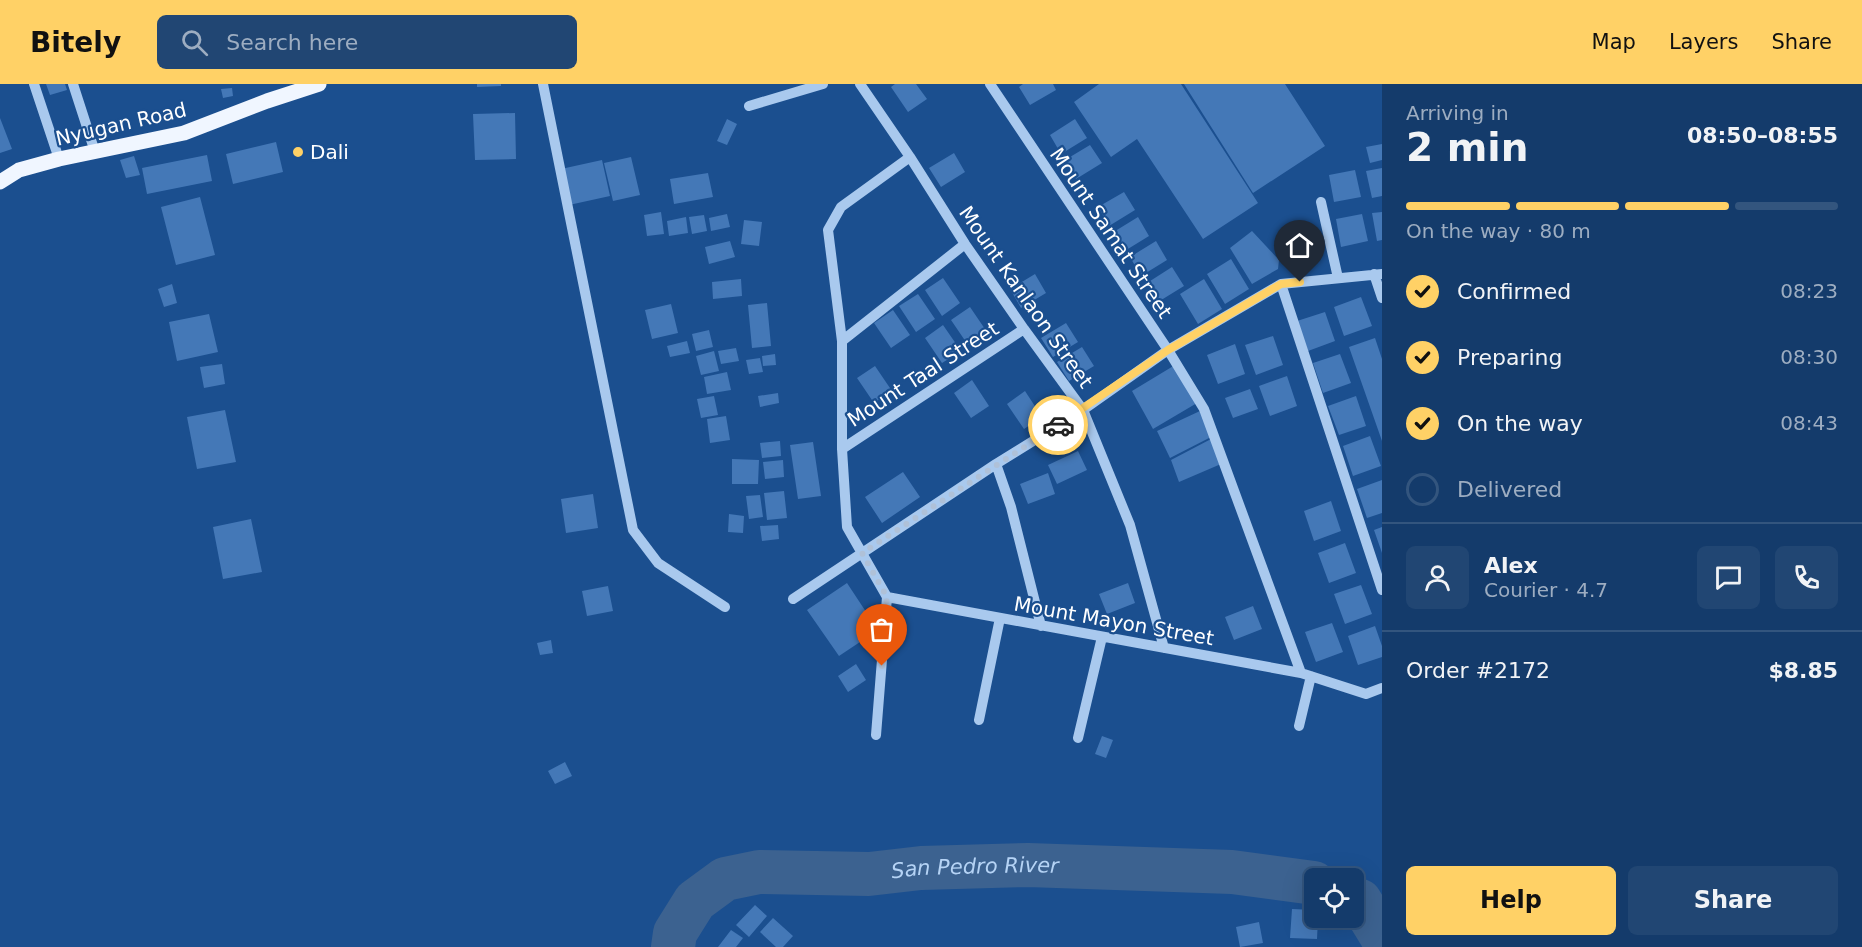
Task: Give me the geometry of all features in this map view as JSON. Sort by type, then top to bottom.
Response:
[{"type":"main road","name":"Nyugan Road","points":[[0,182],[20,171],[59,159],[184,134],[267,101],[319,84]]},
{"type":"street","points":[[34,84],[59,159]]},
{"type":"street","points":[[73,84],[95,152]]},
{"type":"street","points":[[543,84],[633,530],[658,563],[725,607]]},
{"type":"street","points":[[749,106],[823,84]]},
{"type":"street","name":"Mount Kanlaon Street","points":[[860,84],[965,244],[1083,410],[1130,525],[1164,648]]},
{"type":"street","name":"Mount Samat Street","points":[[990,84],[1168,350],[1204,409],[1306,675]]},
{"type":"street","points":[[876,735],[887,597],[847,526],[842,449],[842,341],[828,230],[841,207],[910,157]]},
{"type":"street","points":[[1321,202],[1338,278]]},
{"type":"street","points":[[842,341],[965,244]]},
{"type":"street","points":[[793,599],[996,464],[1083,410],[1168,350],[1281,284],[1378,274],[1382,298]]},
{"type":"street","points":[[1281,284],[1382,590]]},
{"type":"street","name":"Mount Taal Street","points":[[842,449],[1024,329]]},
{"type":"street","points":[[996,464],[1011,507],[1041,626]]},
{"type":"street","name":"Mount Mayon Street","points":[[887,597],[1306,675],[1366,694],[1382,688]]},
{"type":"street","points":[[979,720],[1000,618]]},
{"type":"street","points":[[1078,738],[1102,637]]},
{"type":"street","points":[[1299,726],[1306,675]]},
{"type":"building","points":[[46,84],[65,84],[67,90],[50,95]]},
{"type":"building","points":[[477,84],[501,84],[501,86],[477,87]]},
{"type":"building","points":[[895,84],[916,84],[927,99],[908,112],[891,87]]},
{"type":"building","points":[[1023,84],[1053,84],[1056,90],[1030,105],[1019,87]]},
{"type":"building","points":[[1099,84],[1181,84],[1258,203],[1203,239],[1137,139],[1111,157],[1074,102]]},
{"type":"building","points":[[1184,84],[1285,84],[1325,146],[1253,193]]},
{"type":"building","points":[[232,88],[233,96],[223,98],[221,89]]},
{"type":"building","points":[[515,113],[516,159],[475,160],[473,114]]},
{"type":"building","points":[[0,118],[12,149],[0,153]]},
{"type":"building","points":[[727,119],[737,124],[727,145],[717,141]]},
{"type":"building","points":[[1075,119],[1087,138],[1061,154],[1050,135]]},
{"type":"building","points":[[276,142],[283,172],[233,184],[226,154]]},
{"type":"building","points":[[1382,144],[1382,160],[1370,163],[1366,147]]},
{"type":"building","points":[[1090,145],[1102,163],[1076,179],[1065,160]]},
{"type":"building","points":[[954,153],[965,172],[941,187],[929,168]]},
{"type":"building","points":[[207,155],[212,181],[147,194],[142,168]]},
{"type":"building","points":[[134,156],[140,175],[126,178],[120,160]]},
{"type":"building","points":[[631,157],[640,195],[613,201],[604,163]]},
{"type":"building","points":[[602,160],[610,196],[569,205],[561,169]]},
{"type":"building","points":[[1382,168],[1382,196],[1372,198],[1366,171]]},
{"type":"building","points":[[1355,170],[1361,197],[1334,202],[1329,175]]},
{"type":"building","points":[[708,173],[713,197],[674,204],[670,179]]},
{"type":"building","points":[[1124,192],[1135,210],[1109,226],[1098,207]]},
{"type":"building","points":[[200,197],[215,255],[176,265],[161,207]]},
{"type":"building","points":[[661,212],[664,234],[647,236],[644,215]]},
{"type":"building","points":[[1382,212],[1382,240],[1377,241],[1372,213]]},
{"type":"building","points":[[727,214],[730,227],[711,231],[709,218]]},
{"type":"building","points":[[1362,214],[1368,241],[1341,247],[1336,219]]},
{"type":"building","points":[[704,215],[707,231],[692,234],[689,217]]},
{"type":"building","points":[[686,217],[688,233],[669,236],[667,221]]},
{"type":"building","points":[[1138,217],[1149,236],[1123,252],[1112,233]]},
{"type":"building","points":[[744,220],[762,222],[759,246],[741,244]]},
{"type":"building","points":[[1252,231],[1279,260],[1278,269],[1252,284],[1230,248]]},
{"type":"building","points":[[730,241],[735,257],[709,264],[705,247]]},
{"type":"building","points":[[1156,241],[1167,260],[1141,276],[1130,257]]},
{"type":"building","points":[[1231,259],[1249,289],[1225,304],[1207,274]]},
{"type":"building","points":[[1172,267],[1184,286],[1158,302],[1147,283]]},
{"type":"building","points":[[1035,274],[1046,293],[1021,308],[1010,289]]},
{"type":"building","points":[[943,278],[960,303],[942,316],[925,290]]},
{"type":"building","points":[[741,279],[742,296],[713,299],[712,282]]},
{"type":"building","points":[[1204,279],[1222,309],[1198,324],[1180,294]]},
{"type":"building","points":[[172,284],[177,303],[164,307],[158,289]]},
{"type":"building","points":[[918,294],[935,319],[916,332],[899,306]]},
{"type":"building","points":[[1361,297],[1372,326],[1344,336],[1334,307]]},
{"type":"building","points":[[767,303],[771,346],[752,348],[748,305]]},
{"type":"building","points":[[671,304],[678,333],[652,339],[645,310]]},
{"type":"building","points":[[970,307],[987,332],[968,345],[951,320]]},
{"type":"building","points":[[893,310],[910,335],[891,348],[874,323]]},
{"type":"building","points":[[1325,312],[1335,341],[1308,351],[1297,321]]},
{"type":"building","points":[[209,314],[218,352],[177,361],[169,322]]},
{"type":"building","points":[[1066,323],[1078,342],[1053,357],[1041,338]]},
{"type":"building","points":[[943,325],[961,351],[942,363],[925,338]]},
{"type":"building","points":[[709,330],[713,347],[696,351],[692,334]]},
{"type":"building","points":[[1273,336],[1283,365],[1256,375],[1245,345]]},
{"type":"building","points":[[1375,338],[1382,359],[1382,441],[1349,347]]},
{"type":"building","points":[[687,341],[690,353],[670,357],[667,346]]},
{"type":"building","points":[[1235,344],[1245,374],[1218,384],[1207,355]]},
{"type":"building","points":[[1082,347],[1094,366],[1069,381],[1057,362]]},
{"type":"building","points":[[736,348],[739,361],[721,364],[718,351]]},
{"type":"building","points":[[714,351],[719,371],[701,375],[696,356]]},
{"type":"building","points":[[775,354],[776,365],[763,366],[762,356]]},
{"type":"building","points":[[1340,354],[1351,383],[1323,393],[1313,363]]},
{"type":"building","points":[[760,358],[763,372],[749,374],[746,360]]},
{"type":"building","points":[[222,364],[225,384],[204,388],[200,367]]},
{"type":"building","points":[[1175,365],[1197,403],[1153,429],[1132,391]]},
{"type":"building","points":[[875,366],[892,391],[874,403],[857,378]]},
{"type":"building","points":[[727,372],[731,390],[707,394],[704,377]]},
{"type":"building","points":[[1287,376],[1297,406],[1270,416],[1259,386]]},
{"type":"building","points":[[972,380],[989,406],[971,418],[954,393]]},
{"type":"building","points":[[1250,389],[1258,409],[1233,418],[1225,398]]},
{"type":"building","points":[[1025,391],[1042,417],[1024,429],[1007,404]]},
{"type":"building","points":[[778,393],[779,403],[760,407],[758,396]]},
{"type":"building","points":[[714,396],[718,415],[701,418],[697,399]]},
{"type":"building","points":[[1356,396],[1366,426],[1339,435],[1328,406]]},
{"type":"building","points":[[225,410],[236,462],[197,469],[187,417]]},
{"type":"building","points":[[1200,411],[1211,437],[1170,458],[1157,431]]},
{"type":"building","points":[[726,416],[730,440],[710,443],[707,419]]},
{"type":"building","points":[[1370,436],[1381,466],[1353,476],[1343,446]]},
{"type":"building","points":[[1211,439],[1221,464],[1179,482],[1171,460]]},
{"type":"building","points":[[780,441],[781,456],[762,458],[760,443]]},
{"type":"building","points":[[813,442],[821,496],[798,499],[790,445]]},
{"type":"building","points":[[1078,451],[1087,470],[1057,484],[1048,465]]},
{"type":"building","points":[[732,459],[759,460],[758,484],[732,484]]},
{"type":"building","points":[[783,460],[784,477],[765,479],[763,462]]},
{"type":"building","points":[[903,472],[920,497],[882,523],[865,497]]},
{"type":"building","points":[[1048,473],[1055,494],[1028,504],[1020,484]]},
{"type":"building","points":[[1382,480],[1382,513],[1367,518],[1357,489]]},
{"type":"building","points":[[784,491],[787,518],[767,520],[764,493]]},
{"type":"building","points":[[593,494],[598,528],[566,533],[561,499]]},
{"type":"building","points":[[760,495],[763,517],[749,519],[746,496]]},
{"type":"building","points":[[1331,501],[1341,531],[1314,541],[1304,511]]},
{"type":"building","points":[[729,514],[744,516],[743,533],[728,532]]},
{"type":"building","points":[[251,519],[262,572],[223,579],[213,527]]},
{"type":"building","points":[[778,525],[779,539],[762,541],[760,526]]},
{"type":"building","points":[[1382,527],[1382,553],[1374,530]]},
{"type":"building","points":[[1345,543],[1356,573],[1329,583],[1318,553]]},
{"type":"building","points":[[847,583],[878,630],[839,656],[807,610]]},
{"type":"building","points":[[1128,583],[1135,603],[1107,614],[1099,594]]},
{"type":"building","points":[[1361,585],[1372,614],[1345,624],[1334,594]]},
{"type":"building","points":[[608,586],[613,611],[587,616],[582,591]]},
{"type":"building","points":[[1253,606],[1262,629],[1234,640],[1225,617]]},
{"type":"building","points":[[1332,623],[1343,652],[1316,662],[1305,632]]},
{"type":"building","points":[[1375,626],[1382,646],[1382,657],[1358,665],[1348,636]]},
{"type":"building","points":[[551,640],[553,653],[540,655],[537,643]]},
{"type":"building","points":[[856,664],[866,680],[848,692],[838,676]]},
{"type":"building","points":[[1102,736],[1113,740],[1106,758],[1095,754]]},
{"type":"building","points":[[565,762],[572,776],[555,784],[548,771]]},
{"type":"building","points":[[755,905],[767,916],[749,937],[736,925]]},
{"type":"building","points":[[1292,909],[1304,910],[1304,928],[1318,928],[1317,939],[1290,938]]},
{"type":"building","points":[[773,918],[793,936],[783,947],[776,947],[760,932]]},
{"type":"building","points":[[1259,922],[1263,943],[1240,947],[1236,927]]},
{"type":"building","points":[[731,930],[743,938],[736,947],[718,947]]},
{"type":"waterway","name":"San Pedro River","points":[[673,947],[675,933],[695,901],[725,879],[759,872],[869,874],[921,868],[1028,865],[1232,872],[1304,882]]},
{"type":"waterway","name":"San Pedro River","points":[[1364,908],[1382,937]]},
{"type":"way so far","points":[[882,666],[887,597],[862,553],[1058,425]]},
{"type":"place","name":"Dali","points":[[298,152]]},
{"type":"route","points":[[1058,425],[1168,350],[1281,284],[1300,282]]}]
